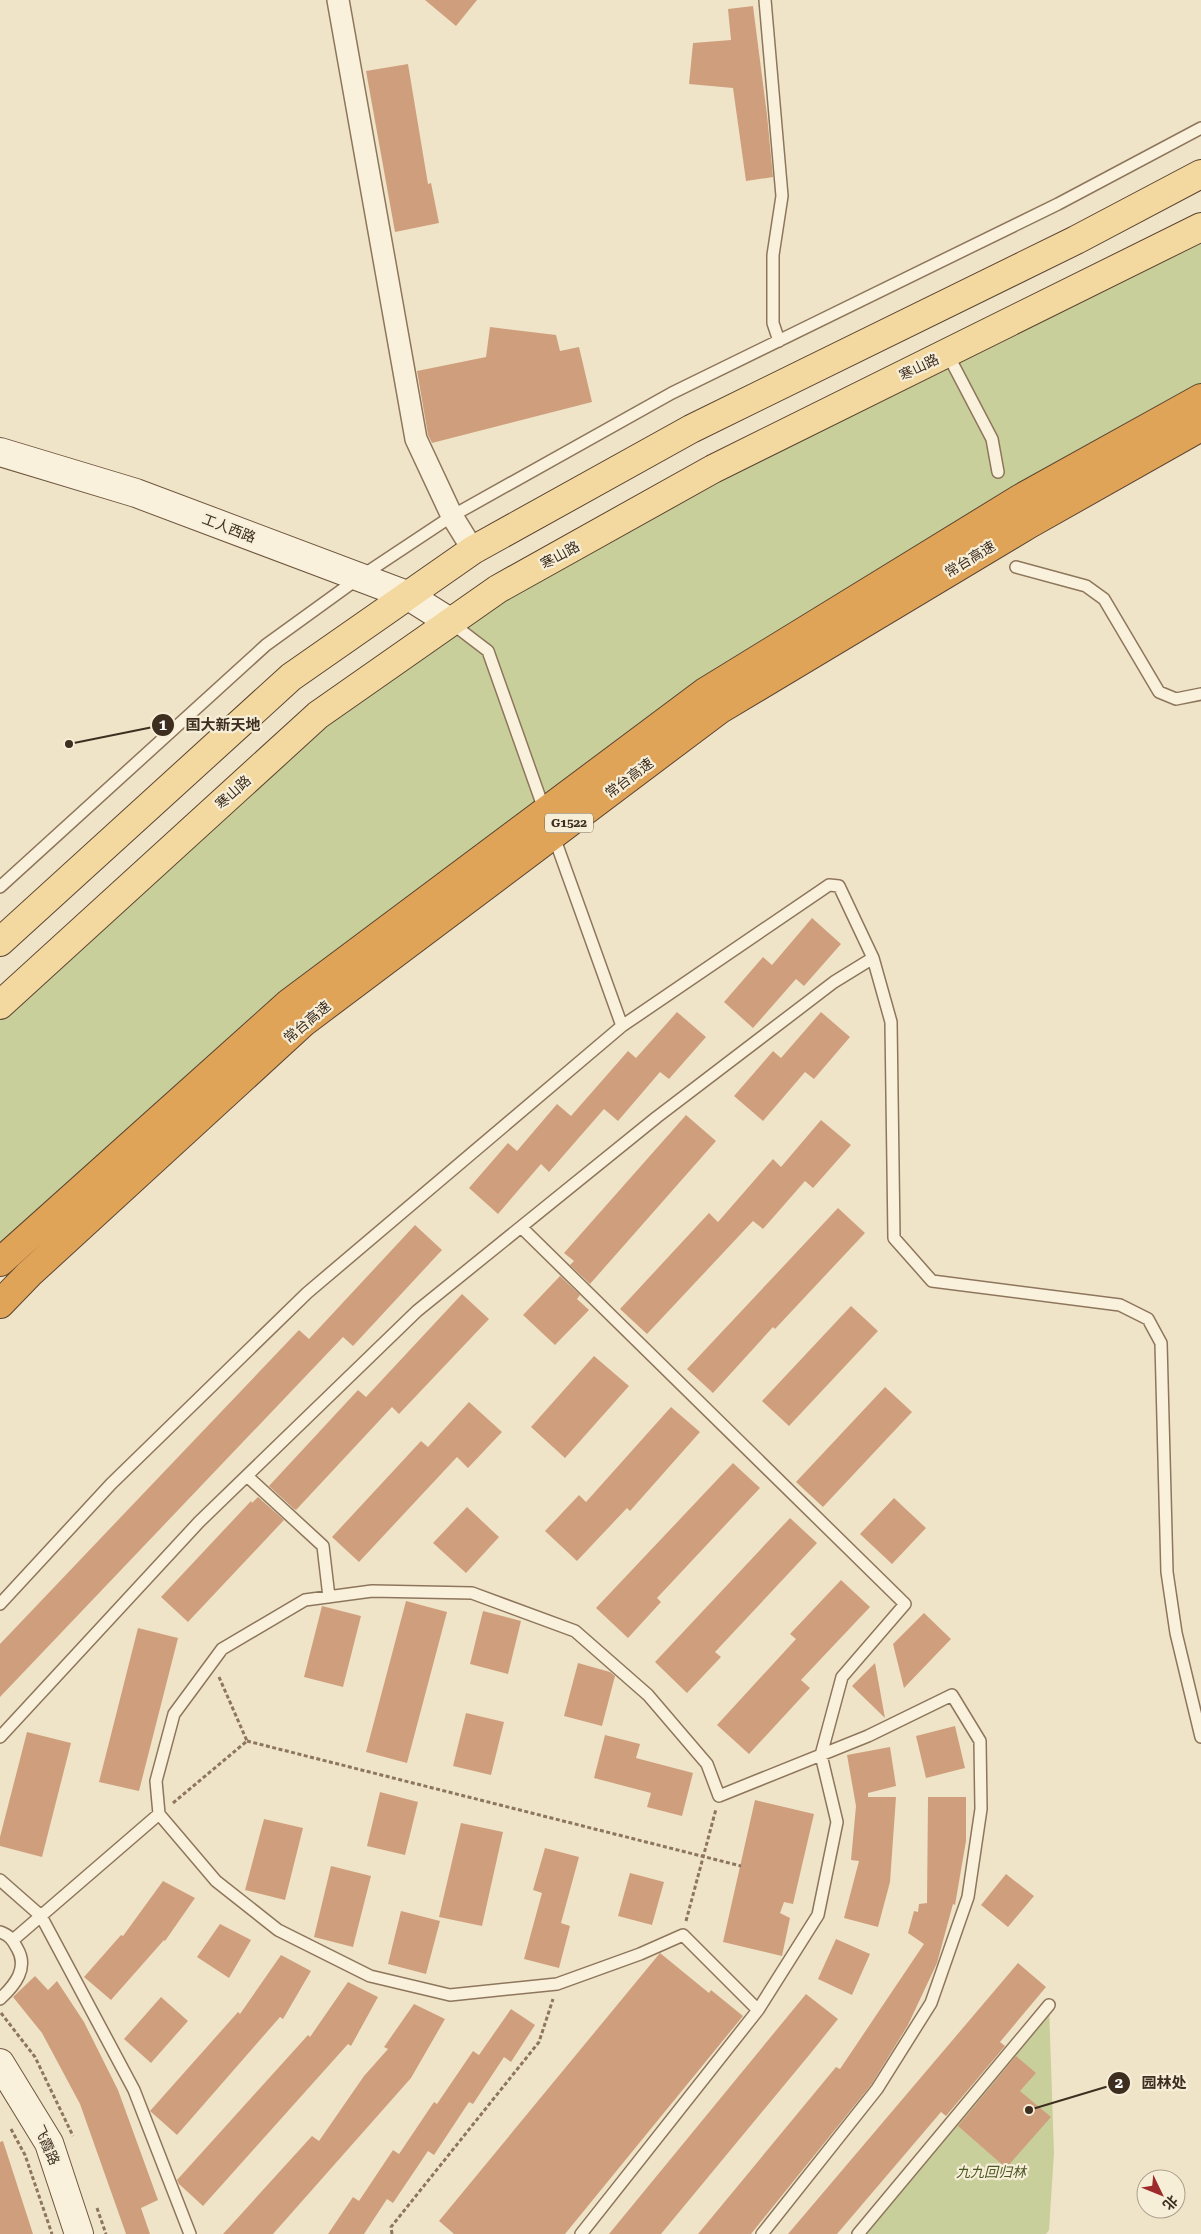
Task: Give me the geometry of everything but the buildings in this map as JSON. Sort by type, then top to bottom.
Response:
[{"type":"highway","name":"常台高速","points":[[0,1262],[289,1003],[705,692],[1021,498],[1201,398]]},
{"type":"highway","name":"常台高速","points":[[0,1304],[29,1274],[304,1022],[719,710],[1031,523],[1201,427]]},
{"type":"main road","points":[[0,942],[291,677],[473,550],[691,429],[1076,240],[1201,174]]},
{"type":"main road","name":"寒山路","points":[[0,1005],[318,715],[498,589],[713,470],[1201,227]]},
{"type":"main road","name":"工人西路","points":[[0,452],[136,493],[360,577],[407,595],[450,622]]},
{"type":"main road","name":"飞霞路","points":[[0,2063],[49,2143],[79,2234]]},
{"type":"street","points":[[338,0],[416,439],[452,516],[473,550]]},
{"type":"lane","points":[[765,0],[782,196],[773,255],[773,323],[779,341]]},
{"type":"lane","points":[[0,887],[266,646],[360,577],[452,516],[672,393],[1058,204],[1201,128]]},
{"type":"lane","points":[[947,353],[992,439],[998,472]]},
{"type":"lane","points":[[1016,567],[1086,586],[1104,600],[1159,692],[1176,699],[1201,694]]},
{"type":"lane","points":[[450,622],[488,651],[622,1026]]},
{"type":"lane","points":[[0,1604],[111,1484],[307,1293],[622,1026],[829,886],[839,886],[873,958],[891,1022],[894,1238],[932,1281],[1120,1304],[1148,1319],[1161,1343],[1167,1572],[1176,1633],[1201,1737]]},
{"type":"lane","points":[[0,1738],[199,1522],[417,1311],[657,1117],[834,982],[873,958]]},
{"type":"lane","points":[[521,1227],[906,1604],[842,1677],[821,1755],[836,1822],[818,1915],[758,2010],[581,2234]]},
{"type":"lane","points":[[247,1476],[322,1546],[330,1597]]},
{"type":"lane","points":[[758,2010],[683,1935],[640,1954],[557,1984],[450,1994],[370,1976],[278,1930],[216,1880],[159,1814],[156,1781],[174,1714],[222,1650],[305,1600],[372,1591],[472,1592],[575,1631],[648,1695],[707,1764],[720,1796],[868,1736],[952,1695],[980,1741],[981,1809],[968,1897],[931,2003],[877,2089],[762,2234]]},
{"type":"lane","points":[[13,1940],[159,1814]]},
{"type":"lane","points":[[0,1880],[41,1916],[134,2090],[190,2234]]},
{"type":"lane","points":[[0,1932],[13,1940],[22,1956],[22,1972],[0,1999]]},
{"type":"lane","points":[[858,2234],[1050,2005]]},
{"type":"path","points":[[213,1662],[247,1741]]},
{"type":"path","points":[[159,1814],[247,1741]]},
{"type":"path","points":[[247,1741],[741,1866]]},
{"type":"path","points":[[683,1935],[720,1796]]},
{"type":"path","points":[[392,2234],[391,2227],[539,2042],[557,1984]]},
{"type":"path","points":[[8,2124],[25,2155],[52,2234]]},
{"type":"green space","points":[[1201,227],[1201,398],[1021,498],[0,1262],[0,1005],[58,950],[450,622]]},
{"type":"green space","name":"九九回归林","points":[[1049,2005],[1054,2153],[1049,2230],[1046,2234],[858,2234]]},
{"type":"place","name":"国大新天地","points":[[69,744]]},
{"type":"place","name":"园林处","points":[[1029,2110]]}]
